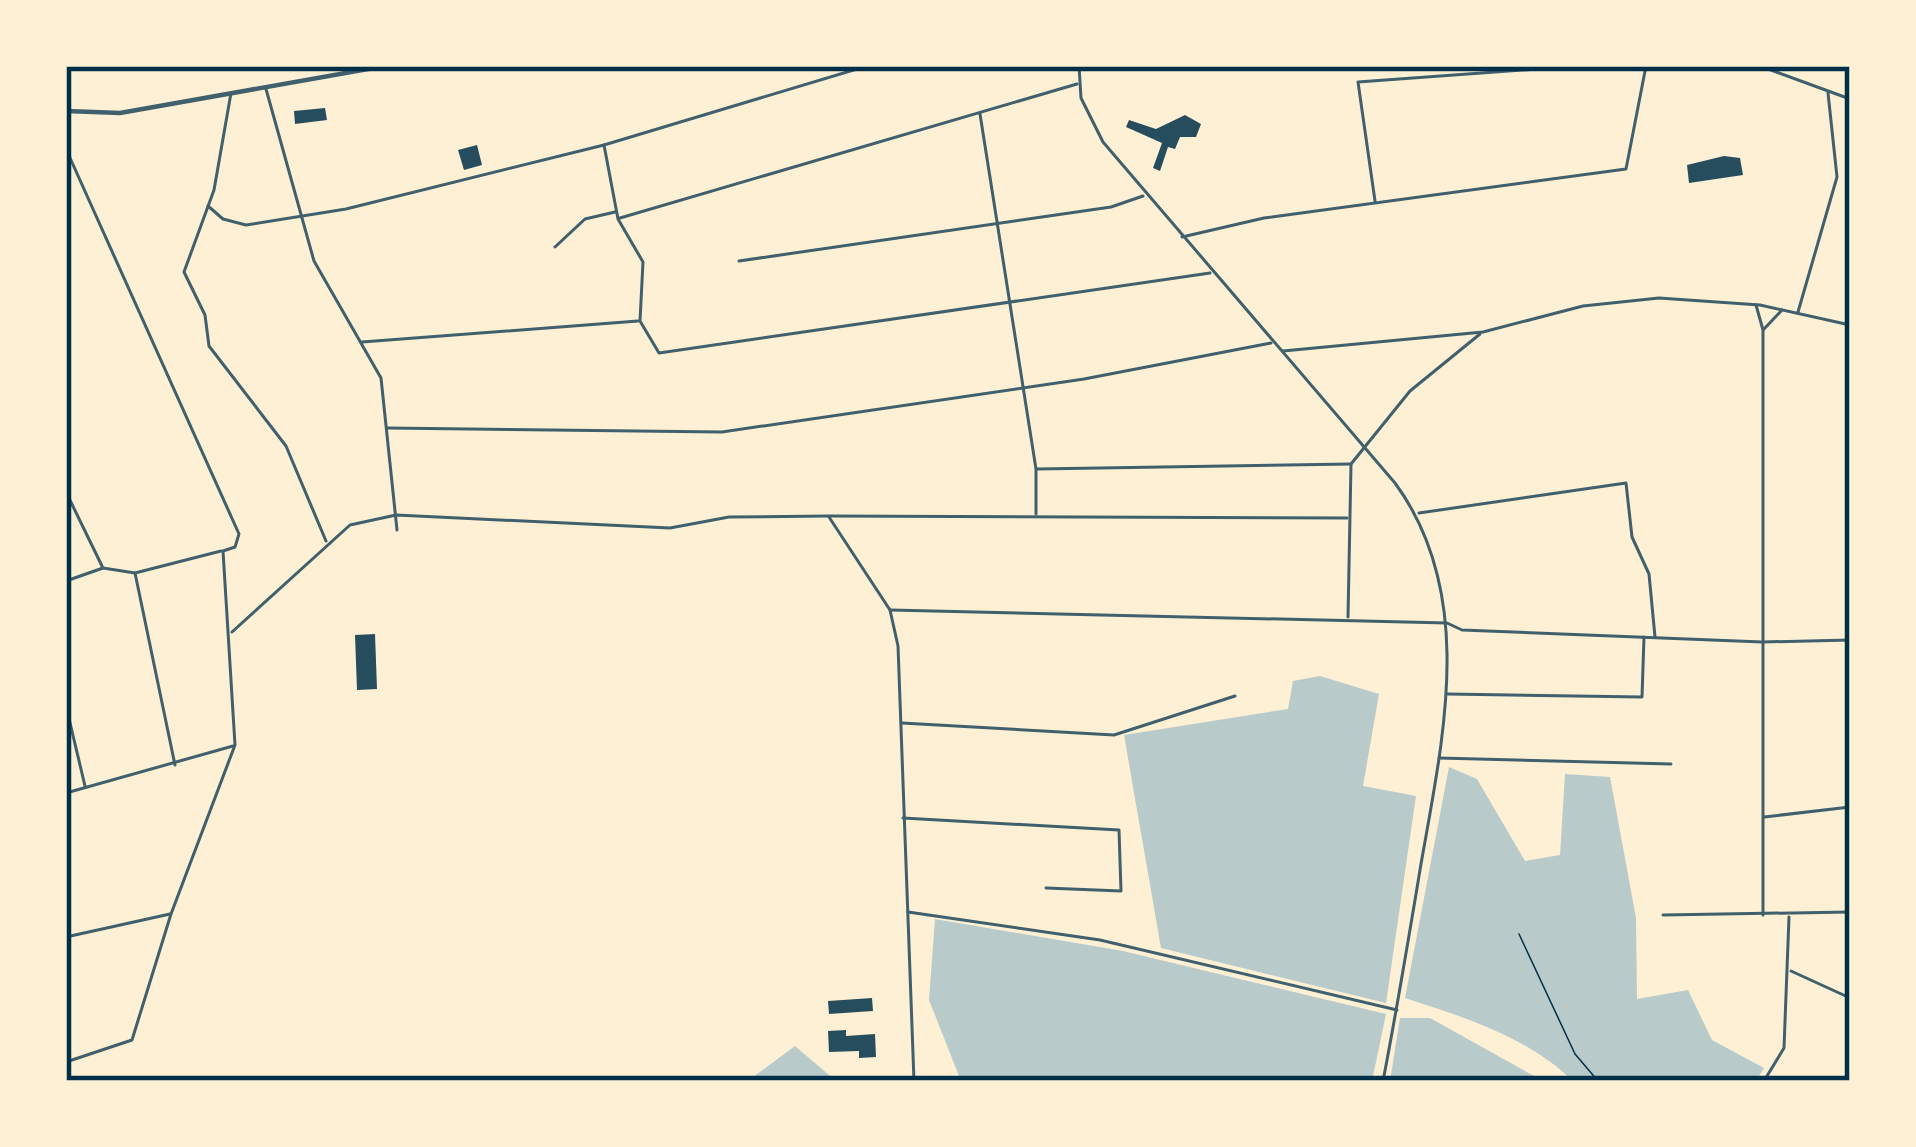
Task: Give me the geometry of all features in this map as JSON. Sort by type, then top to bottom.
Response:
[{"type":"street","points":[[66,111],[119,113],[385,66]]},
{"type":"street","points":[[208,206],[233,224],[299,218],[604,145],[867,66]]},
{"type":"street","points":[[1079,66],[1079,83],[1092,124],[1145,195],[1417,513],[1435,559],[1447,622],[1439,758],[1384,1081]]},
{"type":"street","points":[[1376,202],[1358,82],[1578,66]]},
{"type":"street","points":[[1181,237],[1264,218],[1626,169],[1646,66]]},
{"type":"street","points":[[1760,66],[1850,99]]},
{"type":"street","points":[[555,247],[585,219],[618,215],[1079,83]]},
{"type":"street","points":[[266,87],[314,260],[381,378],[397,530]]},
{"type":"street","points":[[231,93],[224,150],[184,272],[205,315],[209,346],[286,446],[327,543]]},
{"type":"street","points":[[1798,313],[1837,177],[1828,93]]},
{"type":"street","points":[[979,112],[1036,469],[1036,515]]},
{"type":"street","points":[[604,145],[618,215],[643,262],[640,320],[659,352],[1212,273]]},
{"type":"street","points":[[66,149],[239,533],[235,547],[223,551],[135,573],[103,568],[66,581]]},
{"type":"street","points":[[740,261],[1111,207],[1145,195]]},
{"type":"street","points":[[1280,351],[1483,332],[1583,305],[1659,298],[1756,304],[1850,325]]},
{"type":"street","points":[[1756,304],[1763,331],[1763,915]]},
{"type":"street","points":[[1763,331],[1783,310]]},
{"type":"street","points":[[362,342],[640,320]]},
{"type":"street","points":[[1036,469],[1351,464],[1420,381],[1483,332]]},
{"type":"street","points":[[387,428],[722,431],[1216,358],[1272,343]]},
{"type":"street","points":[[1348,619],[1351,464]]},
{"type":"street","points":[[1417,513],[1626,483],[1632,537],[1649,574],[1655,637]]},
{"type":"street","points":[[66,492],[103,568]]},
{"type":"street","points":[[232,632],[350,525],[396,515],[670,528],[729,517],[1347,518]]},
{"type":"street","points":[[828,516],[890,610],[898,646],[914,1081]]},
{"type":"street","points":[[66,1062],[132,1040],[171,914],[235,746],[232,632],[223,551]]},
{"type":"street","points":[[135,573],[175,764]]},
{"type":"street","points":[[890,610],[1447,622],[1462,630],[1762,642],[1850,640]]},
{"type":"street","points":[[1445,694],[1642,697],[1644,637]]},
{"type":"street","points":[[898,723],[1114,735],[1235,696]]},
{"type":"street","points":[[66,706],[85,788]]},
{"type":"street","points":[[66,793],[235,746]]},
{"type":"street","points":[[1439,758],[1671,764]]},
{"type":"street","points":[[1762,818],[1850,807]]},
{"type":"street","points":[[901,818],[1119,830],[1121,891],[1046,888]]},
{"type":"street","points":[[906,911],[1100,940],[1396,1010]]},
{"type":"street","points":[[1663,915],[1850,912]]},
{"type":"street","points":[[66,937],[171,914]]},
{"type":"street","points":[[1764,1081],[1784,1048],[1789,916]]},
{"type":"street","points":[[1790,970],[1850,998]]},
{"type":"path","points":[[1519,934],[1575,1054],[1598,1081]]},
{"type":"shaded area","points":[[1320,676],[1379,694],[1363,786],[1416,796],[1386,1003],[1161,948],[1124,735],[1288,709],[1293,681]]},
{"type":"shaded area","points":[[1449,767],[1477,779],[1525,861],[1560,855],[1565,774],[1610,777],[1636,918],[1637,999],[1688,990],[1712,1040],[1764,1068],[1756,1081],[1573,1081],[1515,1040],[1405,998]]},
{"type":"shaded area","points":[[935,919],[1123,951],[1386,1014],[1372,1081],[961,1081],[929,1000]]},
{"type":"shaded area","points":[[1400,1018],[1430,1018],[1543,1081],[1390,1081]]},
{"type":"shaded area","points":[[795,1046],[836,1081],[749,1081],[749,1080]]},
{"type":"building","points":[[325,108],[327,120],[295,124],[294,111]]},
{"type":"building","points":[[1185,115],[1201,124],[1196,137],[1180,137],[1175,149],[1168,147],[1160,171],[1153,168],[1162,143],[1126,127],[1129,120],[1156,129]]},
{"type":"building","points":[[477,145],[482,165],[464,170],[458,150]]},
{"type":"building","points":[[1724,156],[1740,158],[1743,175],[1689,183],[1687,165]]},
{"type":"building","points":[[375,634],[377,689],[357,690],[355,635]]},
{"type":"building","points":[[872,998],[873,1011],[829,1014],[828,1001]]},
{"type":"building","points":[[846,1030],[846,1036],[875,1034],[876,1057],[859,1058],[859,1051],[829,1052],[828,1031]]}]
